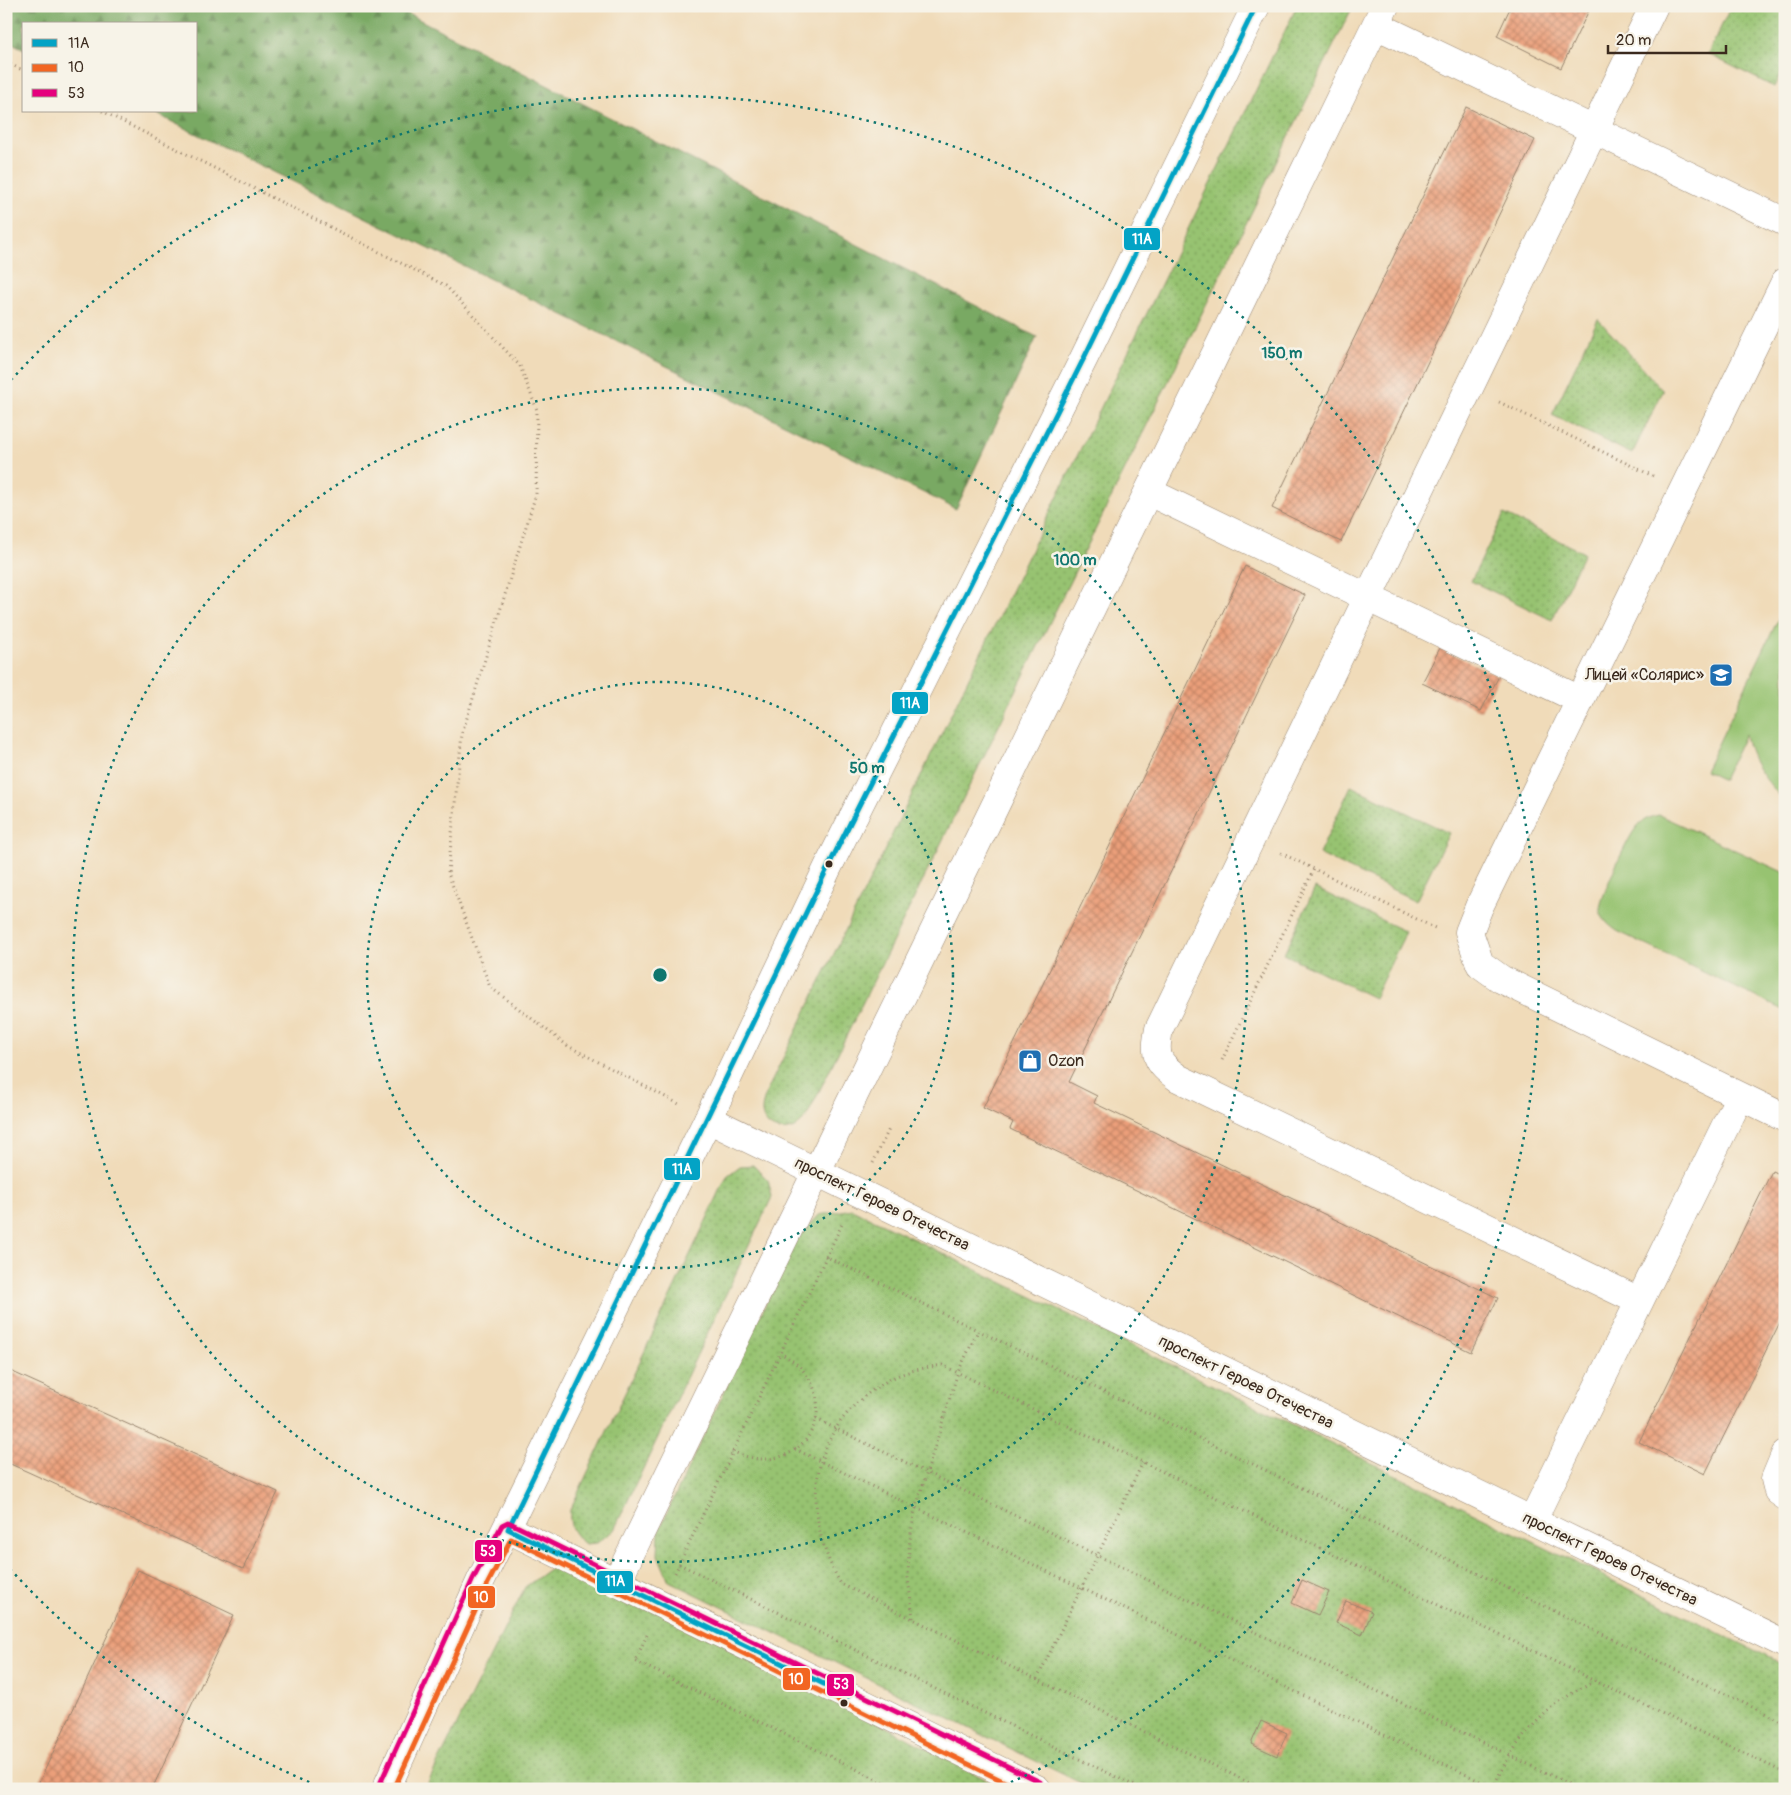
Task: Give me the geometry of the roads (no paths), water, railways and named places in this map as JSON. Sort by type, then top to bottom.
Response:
[{"type":"street","points":[[386,1789],[480,1582],[508,1529],[708,1119],[828,866],[1084,358],[1256,6]]},
{"type":"street","points":[[1639,1301],[1178,1078],[1161,1066],[1155,1049],[1159,1029],[1654,6]]},
{"type":"street","points":[[616,1583],[1381,16],[1594,130],[1785,222]]},
{"type":"street","points":[[1785,282],[1479,907],[1469,932],[1480,964],[1501,979],[1785,1118]]},
{"type":"street","points":[[1149,492],[1580,700]]},
{"type":"street","points":[[1532,1521],[1740,1096]]},
{"type":"street","name":"проспект Героев Отечества","points":[[708,1119],[1785,1644]]},
{"type":"street","points":[[1785,1455],[1775,1479],[1778,1491],[1785,1496]]},
{"type":"street","points":[[508,1529],[1037,1789]]},
{"type":"place","name":"Лицей «Солярис»","points":[[1721,675]]},
{"type":"place","name":"Ozon","points":[[1030,1061]]}]
